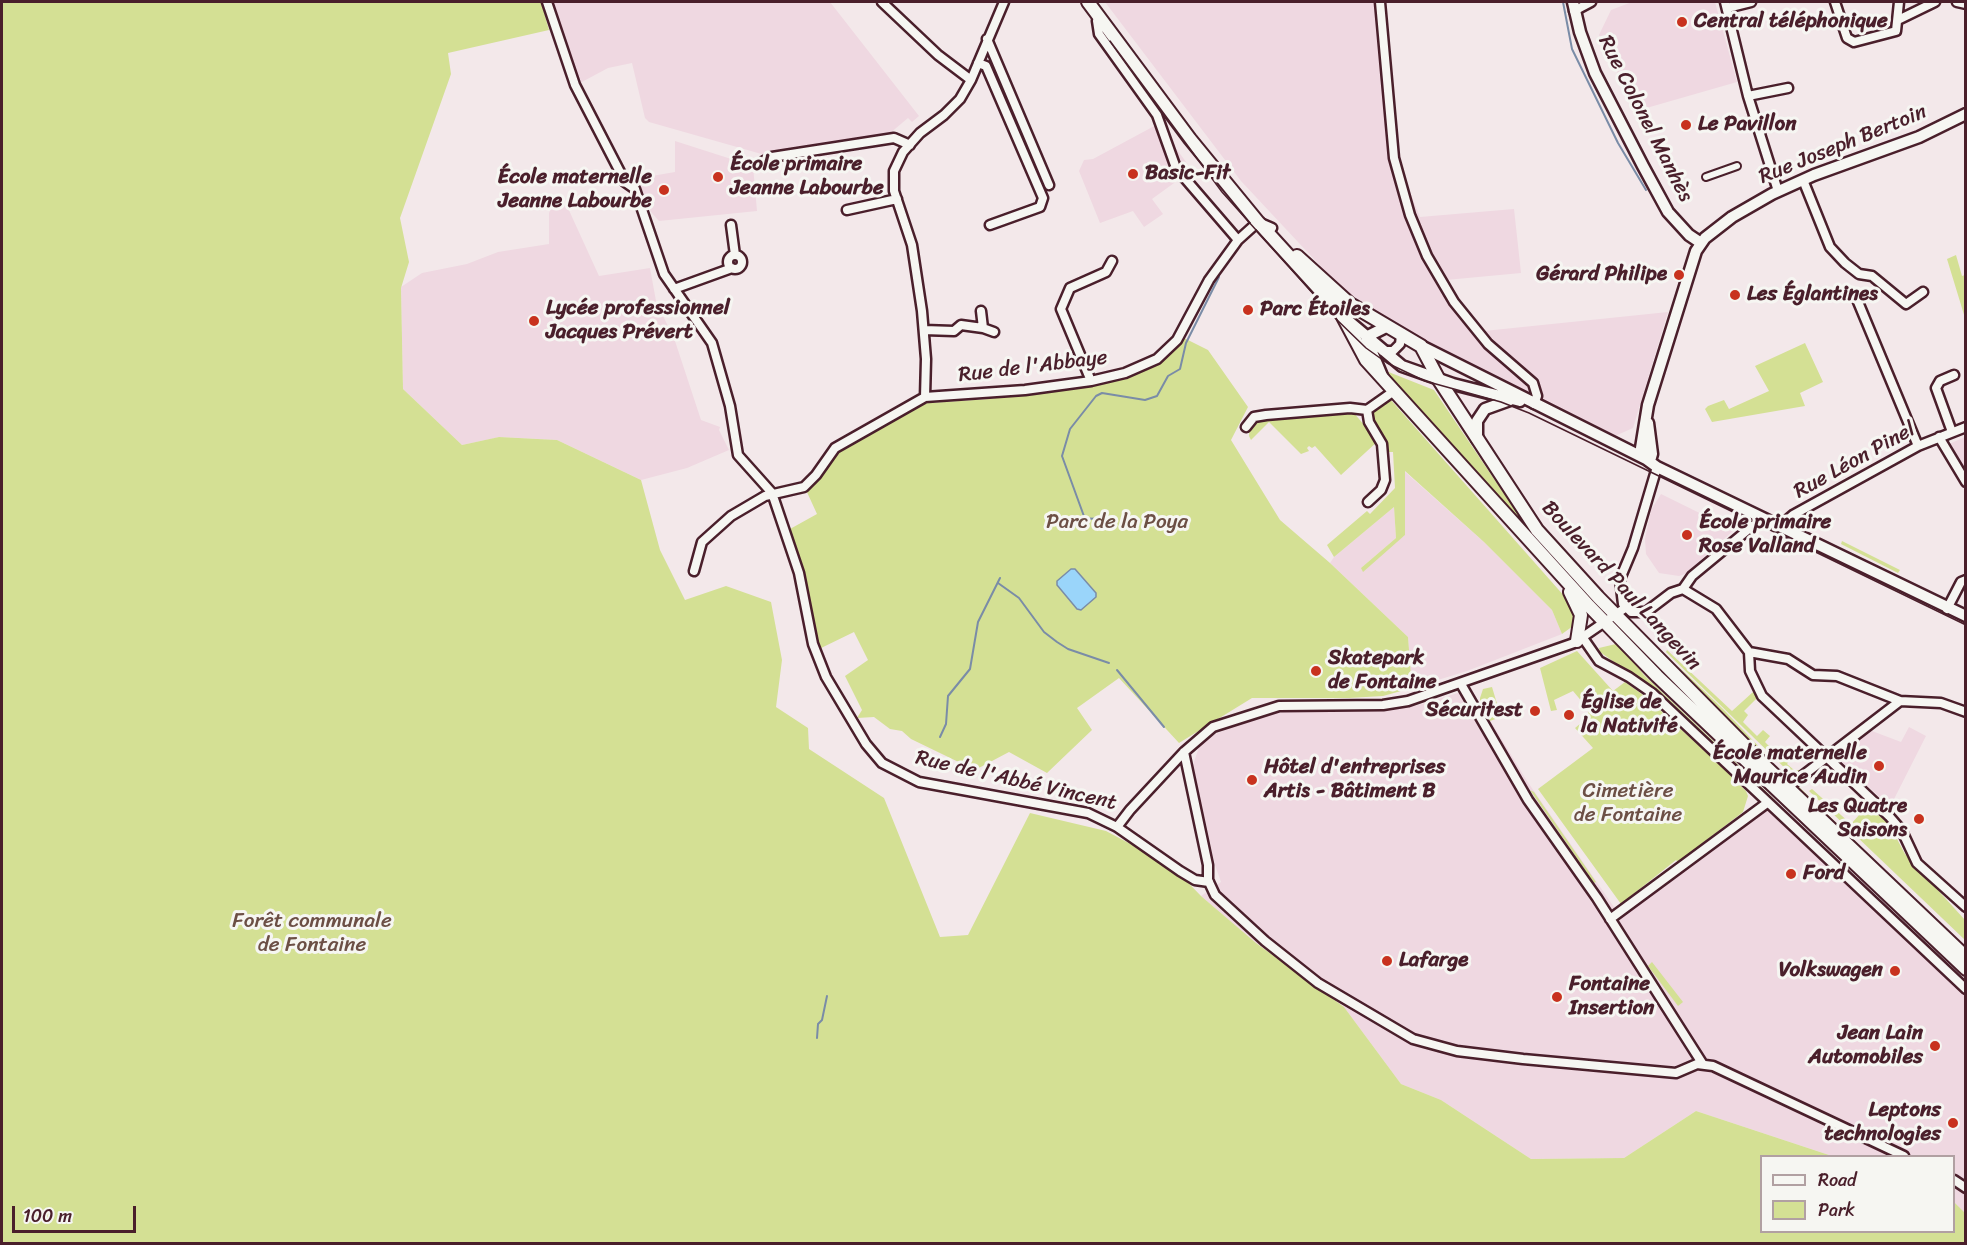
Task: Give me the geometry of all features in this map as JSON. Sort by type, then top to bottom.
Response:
[{"type":"main road","name":"Boulevard Paul Langevin","points":[[1089,2],[1190,140],[1258,222],[1341,313],[1366,360],[1394,391],[1562,575],[1616,615],[1688,705],[1965,969]]},
{"type":"main road","name":"Boulevard Paul Langevin","points":[[1098,2],[1181,115],[1272,228],[1298,256],[1350,304],[1421,346],[1439,380],[1537,530],[1616,615],[1788,787],[1965,957]]},
{"type":"main road","points":[[1562,575],[1581,615],[1580,640]]},
{"type":"street","points":[[547,2],[575,85],[626,182],[635,189],[660,262],[674,289],[693,312],[712,343],[730,406],[738,455],[772,493]]},
{"type":"street","points":[[882,2],[938,55],[971,80]]},
{"type":"street","points":[[925,397],[924,330],[912,245],[897,199],[893,181],[894,171],[920,132],[944,115],[960,99],[971,80],[1004,2]]},
{"type":"street","points":[[1380,2],[1391,140],[1410,215],[1427,256],[1454,302],[1488,344],[1533,383],[1537,396],[1534,404]]},
{"type":"street","points":[[1574,6],[1591,2]]},
{"type":"street","points":[[1751,2],[1726,5],[1748,96],[1778,191]]},
{"type":"street","points":[[1835,2],[1850,42],[1892,34],[1896,31],[1899,2]]},
{"type":"street","points":[[1898,20],[1935,2]]},
{"type":"street","points":[[1957,2],[1965,4]]},
{"type":"street","name":"Rue Colonel Manhès","points":[[1574,6],[1595,73],[1668,212],[1689,235],[1701,243]]},
{"type":"street","name":"Boulevard Paul Langevin","points":[[1099,15],[1097,21],[1099,34],[1157,114],[1176,168],[1238,240]]},
{"type":"street","points":[[987,39],[1050,185]]},
{"type":"street","points":[[978,63],[986,66],[1043,198],[1040,207],[990,225]]},
{"type":"street","points":[[1748,96],[1788,88]]},
{"type":"street","name":"Rue Joseph Bertoin","points":[[1701,243],[1732,216],[1778,191],[1919,137],[1965,114]]},
{"type":"street","points":[[764,162],[772,158],[894,138],[910,145]]},
{"type":"street","points":[[1706,177],[1737,166]]},
{"type":"street","points":[[1803,180],[1830,247],[1845,263],[1860,274],[1872,276],[1906,304],[1923,291]]},
{"type":"street","points":[[847,210],[897,199]]},
{"type":"street","name":"Boulevard Paul Langevin","points":[[1258,222],[1272,228]]},
{"type":"street","name":"Rue de l'Abbaye","points":[[694,571],[699,549],[706,538],[731,516],[772,493],[804,486],[816,475],[835,448],[925,397],[1025,390],[1091,381],[1125,373],[1149,363],[1171,348],[1184,330],[1209,280],[1238,240],[1258,222]]},
{"type":"street","points":[[674,289],[737,268],[742,263],[740,257],[735,255],[731,225]]},
{"type":"street","points":[[1651,462],[1641,448],[1644,421],[1701,243]]},
{"type":"street","points":[[1091,381],[1061,309],[1070,288],[1106,272],[1112,261]]},
{"type":"street","points":[[1856,297],[1918,446]]},
{"type":"street","points":[[981,311],[983,328]]},
{"type":"street","points":[[1341,313],[1402,366],[1439,380],[1534,404]]},
{"type":"street","points":[[924,330],[954,331],[961,326],[983,328],[994,332]]},
{"type":"street","points":[[1366,337],[1386,327]]},
{"type":"street","points":[[1382,351],[1393,351],[1400,344],[1401,336]]},
{"type":"street","name":"Boulevard Paul Langevin","points":[[1366,337],[1383,378]]},
{"type":"street","points":[[1421,346],[1761,519],[1965,616]]},
{"type":"street","points":[[1952,432],[1936,388],[1940,381],[1954,375]]},
{"type":"street","points":[[1246,427],[1256,416],[1350,408],[1367,410],[1394,391]]},
{"type":"street","points":[[1477,439],[1477,421],[1485,409],[1516,399]]},
{"type":"street","points":[[1648,405],[1651,462],[1633,548],[1620,579],[1616,615],[1646,612],[1671,593],[1683,589],[1692,576],[1761,519]]},
{"type":"street","points":[[1367,410],[1369,422],[1382,444],[1385,480],[1381,490],[1368,502]]},
{"type":"street","points":[[1623,448],[1638,434],[1644,421]]},
{"type":"street","name":"Rue Léon Pinel","points":[[1779,527],[1793,515],[1918,446],[1965,427]]},
{"type":"street","points":[[1939,437],[1965,482]]},
{"type":"street","name":"Rue de l'Abbé Vincent","points":[[772,493],[799,573],[813,644],[826,677],[866,744],[882,763],[920,782],[1088,813],[1117,827],[1184,752],[1213,727],[1266,708],[1294,704],[1383,705],[1408,701],[1580,640],[1616,615]]},
{"type":"street","points":[[1947,609],[1961,582],[1965,580]]},
{"type":"street","points":[[1683,589],[1716,609],[1749,652],[1750,671],[1762,696],[1889,816],[1902,831],[1917,863],[1965,907]]},
{"type":"street","points":[[1580,640],[1599,661],[1629,677],[1652,693],[1965,989]]},
{"type":"street","points":[[1749,652],[1788,659],[1813,675],[1837,676],[1900,701],[1941,703],[1965,712]]},
{"type":"street","points":[[1461,684],[1528,800],[1610,919],[1702,1063],[1902,1155]]},
{"type":"street","points":[[1788,787],[1900,701]]},
{"type":"street","points":[[1184,752],[1208,865],[1209,882],[1215,895],[1291,963],[1334,994],[1413,1039],[1474,1053],[1676,1072],[1702,1063]]},
{"type":"street","points":[[1610,919],[1767,803]]},
{"type":"street","points":[[1117,827],[1195,880],[1209,882]]},
{"type":"shaded area","points":[[553,2],[830,2],[919,116],[912,122],[908,118],[889,134],[765,155],[649,122],[645,118],[632,63],[608,68],[580,83]]},
{"type":"shaded area","points":[[1105,2],[1384,2],[1389,89],[1397,160],[1420,217],[1514,209],[1521,273],[1446,280],[1484,331],[1668,312],[1633,428],[1615,436],[1415,336],[1341,288],[1241,181]]},
{"type":"shaded area","points":[[1632,2],[1715,2],[1737,82],[1636,111],[1599,35],[1611,10]]},
{"type":"shaded area","points":[[1158,124],[1192,170],[1152,199],[1163,214],[1144,227],[1133,211],[1100,223],[1079,171],[1084,160],[1093,159]]},
{"type":"shaded area","name":"École primaire Jeanne Labourbe","points":[[675,141],[753,166],[757,211],[659,221],[651,212],[640,184],[646,177],[675,172]]},
{"type":"shaded area","name":"Lycée professionnel Jacques Prévert","points":[[562,195],[599,276],[650,268],[656,301],[675,341],[701,420],[720,427],[719,430],[729,450],[687,468],[641,480],[557,440],[500,437],[462,445],[403,389],[401,287],[422,273],[467,264],[498,252],[549,244],[549,213]]},
{"type":"shaded area","points":[[1965,437],[1965,477],[1949,444]]},
{"type":"shaded area","points":[[1404,471],[1484,542],[1552,610],[1562,634],[1467,671],[1412,688],[1408,637],[1330,563],[1334,557],[1394,507],[1396,538],[1361,568],[1405,535]]},
{"type":"shaded area","name":"École primaire Rose Valland","points":[[1661,494],[1734,530],[1685,574],[1679,576],[1659,573],[1646,554],[1645,539],[1651,510]]},
{"type":"shaded area","points":[[1471,689],[1527,781],[1616,910],[1764,799],[1965,992],[1965,1214],[1955,1203],[1955,1155],[1829,1155],[1696,1111],[1624,1158],[1531,1159],[1441,1100],[1401,1084],[1344,1007],[1256,943],[1201,896],[1221,882],[1215,865],[1193,765],[1199,747],[1209,737],[1260,715],[1289,711],[1383,710],[1415,706]]},
{"type":"shaded area","name":"École maternelle Maurice Audin","points":[[1909,727],[1926,736],[1890,807],[1840,760],[1840,753],[1872,731],[1901,742]]},
{"type":"green space","name":"Forêt communale de Fontaine","points":[[2,2],[541,2],[549,30],[448,53],[451,74],[400,218],[409,262],[401,288],[403,389],[462,445],[499,437],[557,440],[641,480],[660,550],[685,600],[726,586],[771,602],[782,660],[776,707],[808,728],[809,749],[884,798],[940,937],[968,935],[1030,813],[1106,831],[1172,866],[1201,896],[1256,943],[1344,1007],[1401,1084],[1441,1100],[1531,1159],[1624,1158],[1696,1111],[1829,1155],[1760,1155],[1760,1233],[1955,1233],[1955,1203],[1966,1214],[1965,1244],[2,1244]]},
{"type":"green space","points":[[1956,255],[1962,276],[1965,275],[1965,318],[1947,259]]},
{"type":"green space","name":"Parc de la Poya","points":[[1182,337],[1208,350],[1248,407],[1231,440],[1280,520],[1330,563],[1408,637],[1412,688],[1383,696],[1252,698],[1179,743],[1119,678],[1077,708],[1092,730],[1047,773],[1009,752],[975,770],[911,739],[902,731],[890,729],[874,717],[857,718],[862,710],[845,676],[868,660],[854,632],[817,650],[810,601],[790,529],[817,514],[806,490],[823,473],[833,455],[915,404],[989,399],[1124,378],[1172,352]]},
{"type":"green space","points":[[1805,343],[1823,382],[1800,393],[1805,406],[1712,422],[1705,409],[1708,406],[1724,400],[1729,409],[1769,391],[1755,366]]},
{"type":"green space","points":[[1386,371],[1434,390],[1521,519],[1517,518]]},
{"type":"green space","points":[[1390,399],[1573,606],[1575,616],[1573,626],[1562,634],[1552,610],[1484,542],[1405,471],[1405,535],[1363,572],[1361,568],[1396,538],[1394,507],[1334,557],[1327,545],[1367,511],[1370,514],[1395,488],[1393,452],[1387,452],[1387,442],[1374,425],[1373,417],[1374,409]]},
{"type":"green space","points":[[1353,412],[1378,441],[1341,475],[1315,446],[1312,448],[1309,446],[1307,448],[1309,451],[1301,454],[1269,422],[1251,440],[1249,436],[1250,426],[1260,418]]},
{"type":"green space","points":[[1842,541],[1900,570],[1898,573],[1841,544]]},
{"type":"green space","points":[[1620,643],[1644,675],[1775,800],[1774,802],[1631,674],[1600,652],[1599,648]]},
{"type":"green space","points":[[1667,650],[1732,711],[1753,692],[1758,697],[1744,711],[1748,715],[1743,722],[1757,736],[1763,730],[1770,736],[1765,742],[1777,754],[1783,749],[1792,757],[1787,764],[1794,770],[1801,770],[1800,772],[1791,774],[1666,652]]},
{"type":"green space","name":"Cimetière de Fontaine","points":[[1577,651],[1613,691],[1625,682],[1646,697],[1726,771],[1746,791],[1748,796],[1743,812],[1678,862],[1676,860],[1621,904],[1538,789],[1593,748],[1575,728],[1587,718],[1589,710],[1573,691],[1554,700],[1557,710],[1551,711],[1540,668]]},
{"type":"green space","points":[[1678,666],[1723,709],[1765,753],[1760,757]]},
{"type":"green space","points":[[1492,687],[1501,717],[1490,721],[1480,706],[1480,698],[1483,689]]},
{"type":"green space","points":[[1797,785],[1965,947],[1965,953],[1795,788]]},
{"type":"green space","points":[[1812,789],[1851,824],[1867,806],[1889,824],[1905,854],[1965,920],[1965,940],[1809,791]]},
{"type":"green space","points":[[1530,790],[1534,792],[1596,882],[1594,883]]},
{"type":"green space","points":[[1652,962],[1683,1002],[1678,1006],[1648,966]]},
{"type":"water","points":[[1071,569],[1075,569],[1096,593],[1096,597],[1081,610],[1077,609],[1057,585],[1057,581]]},
{"type":"waterway","points":[[1563,2],[1572,49],[1618,143],[1646,190]]},
{"type":"waterway","points":[[1085,519],[1062,456],[1070,429],[1096,396],[1102,393],[1145,400],[1157,396],[1168,376],[1180,369],[1186,343],[1219,277]]},
{"type":"waterway","points":[[1060,518],[1111,519]]},
{"type":"waterway","points":[[940,737],[946,724],[948,696],[970,669],[978,622],[1000,578]]},
{"type":"waterway","points":[[998,583],[1019,598],[1044,632],[1057,642],[1068,649],[1109,663]]},
{"type":"waterway","points":[[1117,670],[1164,727]]},
{"type":"waterway","points":[[817,1038],[818,1024],[822,1020],[827,996]]},
{"type":"tram line","points":[[1110,41],[1222,192],[1333,316],[1366,348],[1387,363],[1425,381],[1501,402],[1529,413],[1966,625]]},
{"type":"place","name":"Central téléphonique","points":[[1682,22]]},
{"type":"place","name":"Le Pavillon","points":[[1686,125]]},
{"type":"place","name":"Basic-Fit","points":[[1133,174]]},
{"type":"place","name":"École primaire Jeanne Labourbe","points":[[718,177]]},
{"type":"place","name":"École maternelle Jeanne Labourbe","points":[[664,190]]},
{"type":"place","name":"Gérard Philipe","points":[[1679,275]]},
{"type":"place","name":"Les Églantines","points":[[1735,295]]},
{"type":"place","name":"Parc Étoiles","points":[[1248,310]]},
{"type":"place","name":"Lycée professionnel Jacques Prévert","points":[[534,321]]},
{"type":"place","name":"École primaire Rose Valland","points":[[1687,535]]},
{"type":"place","name":"Skatepark de Fontaine","points":[[1316,671]]},
{"type":"place","name":"Sécuritest","points":[[1535,711]]},
{"type":"place","name":"Église de la Nativité","points":[[1569,715]]},
{"type":"place","name":"École maternelle Maurice Audin","points":[[1879,766]]},
{"type":"place","name":"Hôtel d'entreprises Artis - Bâtiment B","points":[[1252,780]]},
{"type":"place","name":"Les Quatre Saisons","points":[[1919,819]]},
{"type":"place","name":"Ford","points":[[1791,874]]},
{"type":"place","name":"Lafarge","points":[[1387,961]]},
{"type":"place","name":"Volkswagen","points":[[1895,971]]},
{"type":"place","name":"Fontaine Insertion","points":[[1557,997]]},
{"type":"place","name":"Jean Lain Automobiles","points":[[1935,1046]]},
{"type":"place","name":"Leptons technologies","points":[[1953,1123]]}]
